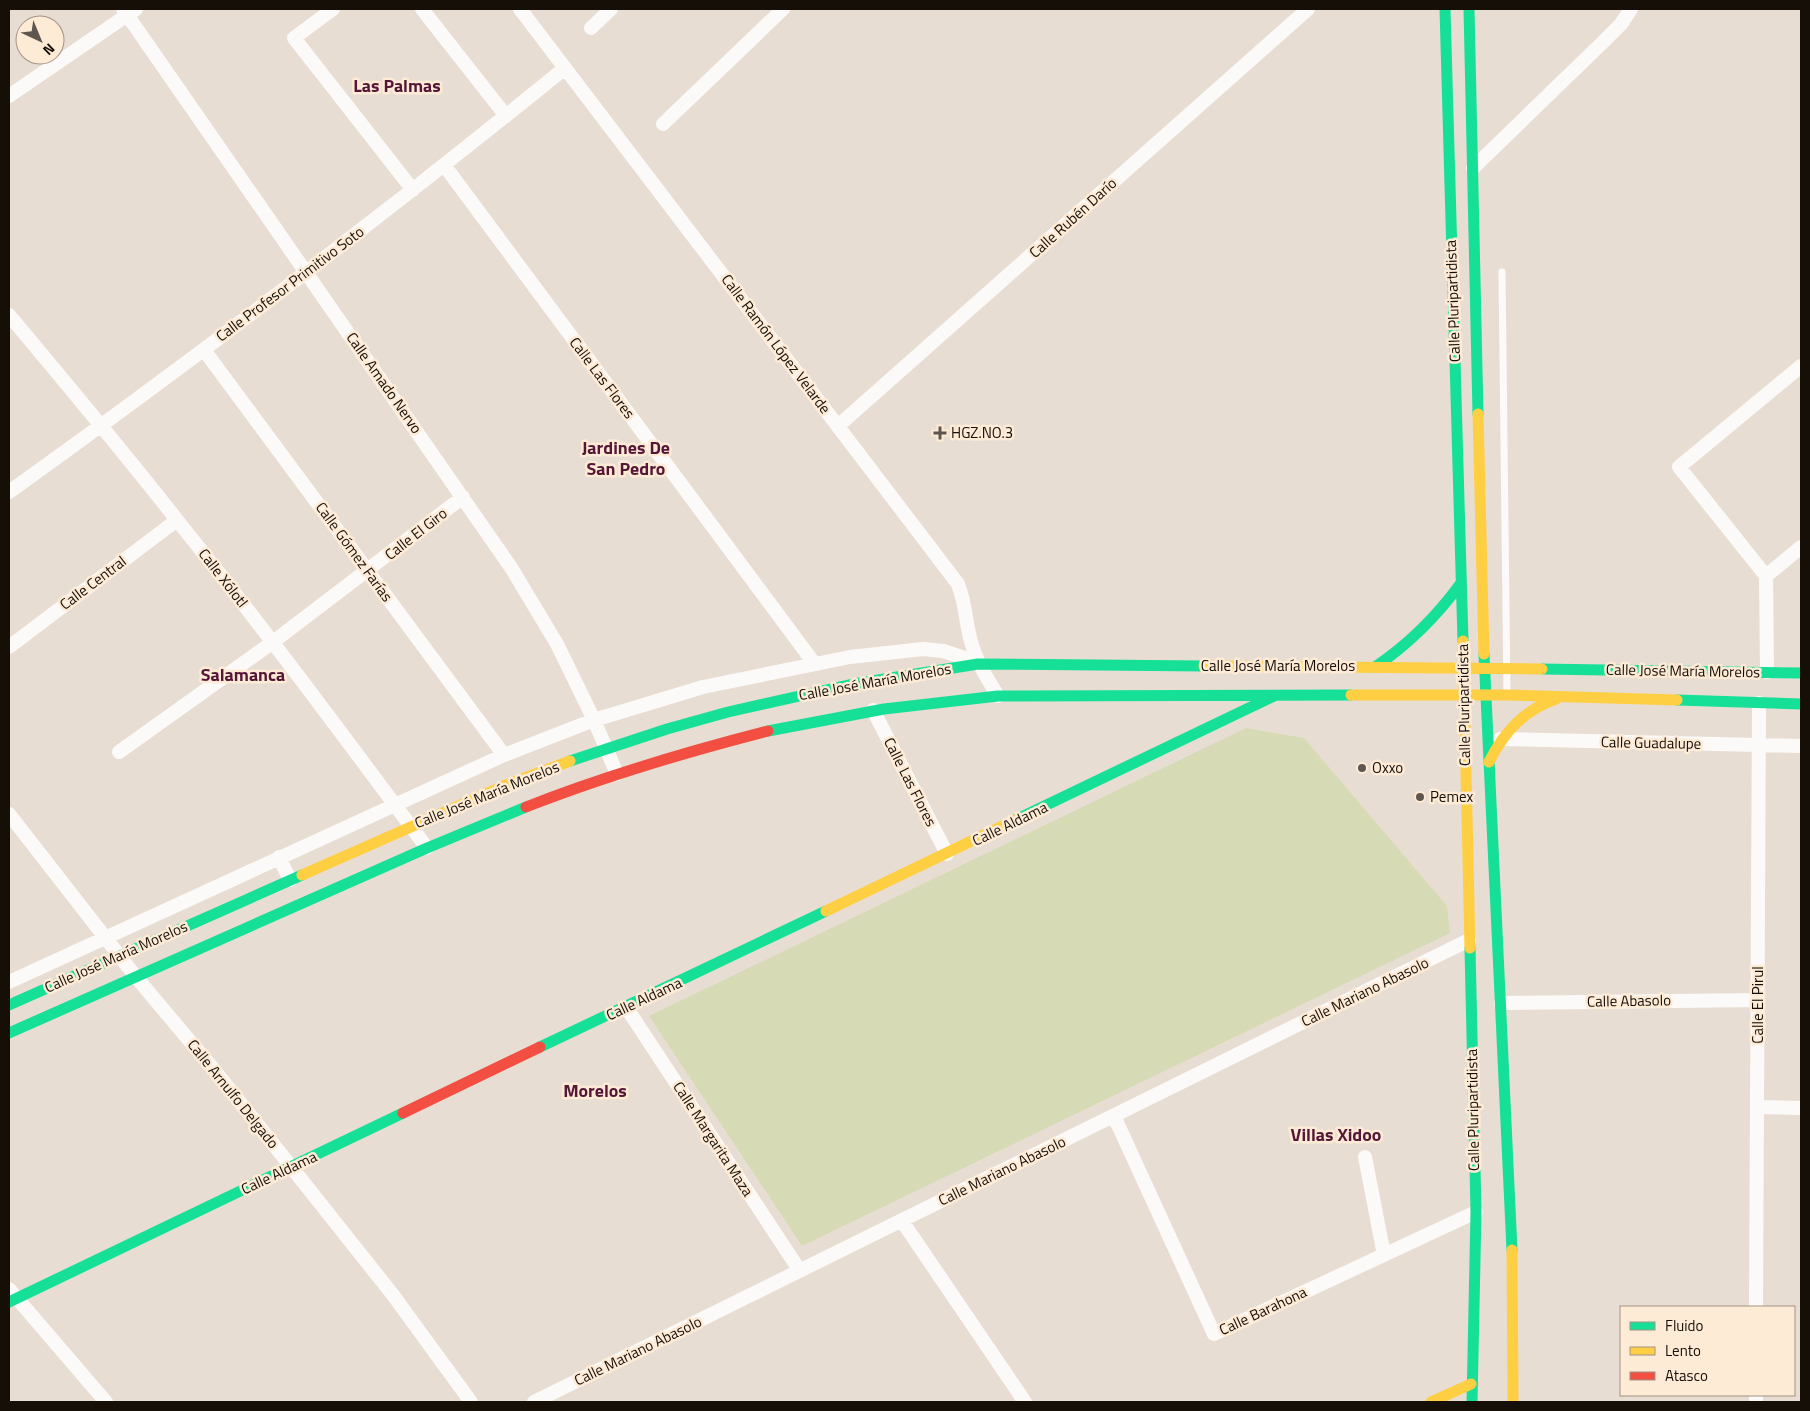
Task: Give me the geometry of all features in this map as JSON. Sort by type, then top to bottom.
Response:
[{"type":"street","points":[[333,9],[294,38],[413,190]]},
{"type":"street","points":[[422,9],[506,116]]},
{"type":"street","name":"Calle Ramón López Velarde","points":[[520,9],[958,584],[964,599],[968,633],[978,663],[998,696]]},
{"type":"street","points":[[591,28],[611,9]]},
{"type":"street","points":[[664,124],[783,9]]},
{"type":"street","name":"Calle Rubén Darío","points":[[838,426],[1308,9]]},
{"type":"street","name":"Calle Pluripartidista","points":[[1444,9],[1464,695],[1476,1212],[1472,1402]]},
{"type":"street","name":"Calle Pluripartidista","points":[[1469,9],[1484,668],[1512,1232],[1513,1402]]},
{"type":"street","points":[[1473,168],[1621,24],[1631,9]]},
{"type":"street","points":[[9,96],[129,11]]},
{"type":"street","name":"Calle Amado Nervo","points":[[129,11],[306,272],[512,569],[557,644],[607,748],[617,774]]},
{"type":"street","name":"Calle Profesor Primitivo Soto","points":[[9,492],[204,350],[413,190],[565,68]]},
{"type":"street","name":"Calle Las Flores","points":[[444,165],[814,663]]},
{"type":"street","name":"Calle Xólotl","points":[[9,315],[102,426],[273,642],[427,848]]},
{"type":"street","name":"Calle Gómez Farías","points":[[204,350],[504,755]]},
{"type":"street","points":[[1767,672],[1766,576],[1679,467],[1801,366]]},
{"type":"street","name":"Calle El Giro","points":[[119,752],[273,642],[463,497]]},
{"type":"street","name":"Calle Central","points":[[9,648],[177,520]]},
{"type":"street","points":[[1766,576],[1801,547]]},
{"type":"street","points":[[1375,667],[1397,652],[1423,630],[1437,616],[1461,583]]},
{"type":"street","points":[[9,982],[504,755],[594,720],[703,687],[814,663],[922,649],[943,651],[978,663]]},
{"type":"street","name":"Calle José María Morelos","points":[[9,1005],[508,784],[607,748],[720,714],[790,697],[897,676],[978,663],[1801,673]]},
{"type":"street","name":"Calle José María Morelos","points":[[9,1033],[508,814],[617,774],[701,749],[786,728],[873,710],[938,700],[998,696],[1279,694],[1507,695],[1801,704]]},
{"type":"street","name":"Calle Aldama","points":[[11,1296],[292,1167],[1279,694]]},
{"type":"street","points":[[1489,762],[1500,739],[1521,716],[1548,702],[1564,697]]},
{"type":"street","name":"Calle El Pirul","points":[[1756,1306],[1760,703]]},
{"type":"street","name":"Calle Las Flores","points":[[873,710],[947,854]]},
{"type":"street","name":"Calle Guadalupe","points":[[1500,739],[1801,746]]},
{"type":"street","name":"Calle Arnulfo Delgado","points":[[9,814],[119,956],[215,1071],[393,1295],[471,1402]]},
{"type":"street","points":[[279,857],[290,880]]},
{"type":"street","points":[[196,895],[207,917]]},
{"type":"street","name":"Calle Mariano Abasolo","points":[[534,1402],[1469,940]]},
{"type":"street","name":"Calle Abasolo","points":[[1501,1003],[1758,1000]]},
{"type":"street","name":"Calle Margarita Maza","points":[[626,1007],[800,1271]]},
{"type":"street","points":[[1757,1107],[1801,1108]]},
{"type":"street","name":"Calle Barahona","points":[[1114,1116],[1214,1334],[1476,1212]]},
{"type":"street","points":[[1365,1157],[1384,1255]]},
{"type":"street","points":[[902,1220],[1026,1402]]},
{"type":"street","points":[[11,1296],[106,1402]]},
{"type":"street","points":[[1431,1402],[1471,1384]]},
{"type":"lane","points":[[1502,272],[1507,695]]},
{"type":"green space","points":[[1246,728],[1304,738],[1447,906],[1450,933],[802,1246],[649,1016]]},
{"type":"traffic: fast","points":[[1445,9],[1463,641]]},
{"type":"traffic: fast","points":[[1469,9],[1478,414]]},
{"type":"traffic: fast","points":[[1375,667],[1422,629],[1461,583]]},
{"type":"traffic: fast","points":[[1484,654],[1512,1250]]},
{"type":"traffic: fast","points":[[570,761],[667,729],[728,712],[853,684],[978,664],[1204,666]]},
{"type":"traffic: fast","points":[[1542,669],[1801,673]]},
{"type":"traffic: fast","points":[[768,731],[884,709],[998,696],[1351,695]]},
{"type":"traffic: fast","points":[[1015,820],[1274,696]]},
{"type":"traffic: fast","points":[[1677,700],[1801,704]]},
{"type":"traffic: fast","points":[[9,1033],[427,848],[526,807]]},
{"type":"traffic: fast","points":[[9,1005],[302,875]]},
{"type":"traffic: fast","points":[[540,1047],[826,911]]},
{"type":"traffic: fast","points":[[1470,948],[1476,1212],[1472,1402]]},
{"type":"traffic: fast","points":[[9,1302],[403,1113]]},
{"type":"traffic: slow","points":[[1478,414],[1484,654]]},
{"type":"traffic: slow","points":[[1463,641],[1470,948]]},
{"type":"traffic: slow","points":[[1204,666],[1542,669]]},
{"type":"traffic: slow","points":[[1351,695],[1507,695],[1677,700]]},
{"type":"traffic: slow","points":[[1489,762],[1501,741],[1516,723],[1534,709],[1556,699]]},
{"type":"traffic: slow","points":[[302,875],[508,784],[570,761]]},
{"type":"traffic: slow","points":[[826,911],[1015,820]]},
{"type":"traffic: slow","points":[[1512,1250],[1513,1402]]},
{"type":"traffic: slow","points":[[1431,1402],[1471,1384]]},
{"type":"traffic: jam","points":[[526,807],[646,765],[768,731]]},
{"type":"traffic: jam","points":[[403,1113],[540,1047]]},
{"type":"place","name":"HGZ.NO.3","points":[[940,433]]},
{"type":"place","name":"Oxxo","points":[[1362,768]]},
{"type":"place","name":"Pemex","points":[[1420,797]]},
{"type":"district","name":"Las Palmas","points":[[397,86]]},
{"type":"district","name":"Jardines De San Pedro","points":[[626,458]]},
{"type":"district","name":"Salamanca","points":[[243,675]]},
{"type":"district","name":"Morelos","points":[[595,1091]]},
{"type":"district","name":"Villas Xidoo","points":[[1336,1135]]}]
